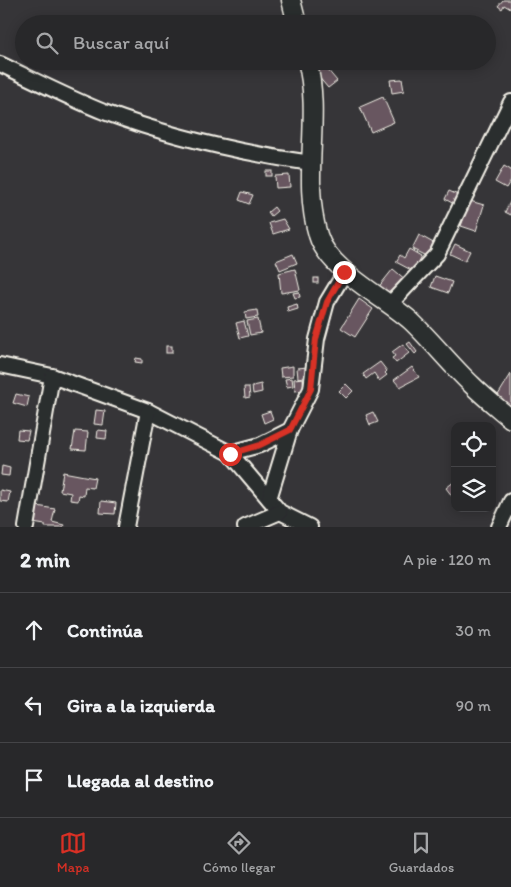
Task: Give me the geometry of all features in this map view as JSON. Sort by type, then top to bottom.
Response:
[{"type":"street","points":[[292,0],[295,15]]},
{"type":"street","points":[[0,64],[103,111],[153,129],[254,155],[311,163]]},
{"type":"street","points":[[310,70],[313,82],[311,163],[317,234],[322,246],[344,272],[390,304],[426,337],[471,384],[511,419]]},
{"type":"street","points":[[390,304],[437,254],[511,102]]},
{"type":"street","points":[[269,500],[290,430],[311,389],[316,339],[327,302],[344,272]]},
{"type":"street","points":[[0,365],[52,376],[148,411],[230,454],[280,512],[310,527]]},
{"type":"street","points":[[26,527],[52,376]]},
{"type":"street","points":[[126,527],[148,411]]},
{"type":"street","points":[[230,454],[260,445],[290,430]]},
{"type":"street","points":[[499,527],[511,501]]},
{"type":"street","points":[[245,527],[280,512]]},
{"type":"building","points":[[503,0],[511,0],[511,9],[504,5],[502,9],[498,6]]},
{"type":"building","points":[[313,70],[328,70],[337,81],[328,88]]},
{"type":"building","points":[[402,79],[404,91],[392,93],[390,80]]},
{"type":"building","points":[[383,97],[394,122],[371,132],[360,107]]},
{"type":"building","points":[[504,166],[511,170],[511,180],[506,188],[495,182]]},
{"type":"building","points":[[266,171],[272,171],[272,176],[266,176]]},
{"type":"building","points":[[289,175],[290,187],[276,188],[275,176]]},
{"type":"building","points":[[449,191],[458,195],[454,204],[445,199]]},
{"type":"building","points":[[242,192],[253,195],[249,204],[239,200]]},
{"type":"building","points":[[511,200],[511,215],[505,212]]},
{"type":"building","points":[[470,201],[484,205],[476,231],[461,226]]},
{"type":"building","points":[[274,207],[277,211],[271,216],[268,212]]},
{"type":"building","points":[[283,219],[289,229],[273,234],[269,223]]},
{"type":"building","points":[[419,235],[437,245],[430,258],[412,249]]},
{"type":"building","points":[[455,244],[470,251],[465,261],[450,254]]},
{"type":"building","points":[[409,249],[421,256],[413,271],[396,262],[400,255],[404,258]]},
{"type":"building","points":[[293,254],[297,263],[280,270],[276,261]]},
{"type":"building","points":[[295,269],[300,290],[281,293],[279,273]]},
{"type":"building","points":[[393,269],[406,280],[393,296],[385,289],[382,293],[377,289]]},
{"type":"building","points":[[435,276],[452,282],[448,293],[431,287]]},
{"type":"building","points":[[314,278],[318,278],[318,283],[314,283]]},
{"type":"building","points":[[299,292],[300,297],[295,298],[293,293]]},
{"type":"building","points":[[359,299],[373,309],[355,337],[341,328]]},
{"type":"building","points":[[297,304],[298,309],[288,312],[287,307]]},
{"type":"building","points":[[257,310],[258,317],[246,319],[245,312]]},
{"type":"building","points":[[258,319],[261,333],[250,335],[247,321]]},
{"type":"building","points":[[244,321],[248,336],[240,338],[236,323]]},
{"type":"building","points":[[410,342],[417,352],[415,354],[407,344]]},
{"type":"building","points":[[403,344],[409,353],[396,363],[392,358],[395,356],[392,352]]},
{"type":"building","points":[[166,346],[172,346],[172,353],[166,353]]},
{"type":"building","points":[[136,358],[142,359],[142,363],[135,362]]},
{"type":"building","points":[[380,362],[387,371],[385,373],[387,375],[379,381],[374,373],[366,379],[363,374]]},
{"type":"building","points":[[293,366],[293,376],[281,377],[280,368]]},
{"type":"building","points":[[308,367],[309,376],[298,378],[297,368]]},
{"type":"building","points":[[412,367],[419,377],[400,387],[394,380]]},
{"type":"building","points":[[511,374],[511,409],[495,400]]},
{"type":"building","points":[[292,378],[293,386],[287,387],[285,379]]},
{"type":"building","points":[[303,378],[304,390],[295,391],[294,379]]},
{"type":"building","points":[[261,384],[262,392],[253,394],[252,386]]},
{"type":"building","points":[[346,384],[353,391],[346,398],[339,391]]},
{"type":"building","points":[[244,387],[249,387],[250,397],[245,398]]},
{"type":"building","points":[[16,394],[29,397],[27,407],[13,403]]},
{"type":"building","points":[[96,410],[105,411],[103,425],[94,424]]},
{"type":"building","points":[[270,411],[273,419],[264,423],[261,414]]},
{"type":"building","points":[[373,412],[378,422],[370,425],[366,415]]},
{"type":"building","points":[[18,430],[29,431],[27,440],[17,439]]},
{"type":"building","points":[[98,430],[107,431],[106,439],[97,438]]},
{"type":"building","points":[[75,431],[88,432],[86,450],[72,449]]},
{"type":"building","points":[[2,466],[10,468],[9,476],[1,475]]},
{"type":"building","points":[[63,472],[95,478],[93,488],[85,487],[84,496],[79,495],[78,501],[70,500],[71,493],[60,491]]},
{"type":"building","points":[[451,484],[451,495],[446,488]]},
{"type":"building","points":[[0,490],[10,492],[8,502],[0,501]]},
{"type":"building","points":[[101,501],[116,503],[115,514],[100,513]]},
{"type":"building","points":[[37,506],[55,509],[52,522],[64,525],[63,527],[45,527],[45,525],[33,523]]},
{"type":"route","points":[[230,454],[260,445],[290,430],[311,389],[316,339],[327,302],[344,272]]}]
